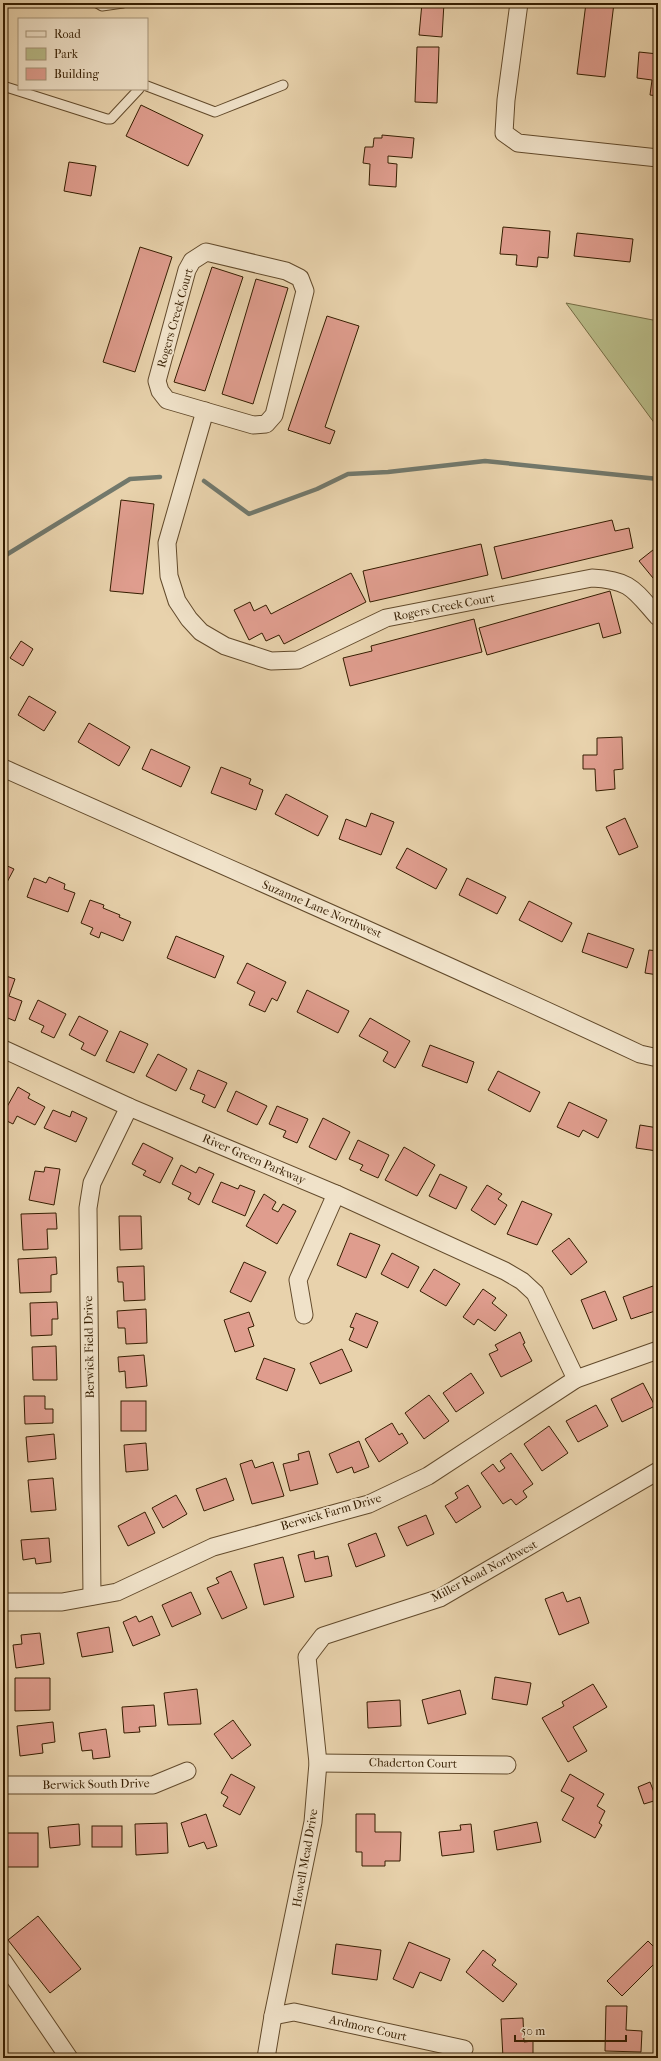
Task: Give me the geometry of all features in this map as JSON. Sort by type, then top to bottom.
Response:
[{"type":"street","points":[[519,3],[506,100],[504,133],[518,143],[658,158]]},
{"type":"street","name":"Rogers Creek Court","points":[[206,252],[286,271],[300,278],[305,291],[274,415],[266,424],[253,425],[205,411],[167,400],[160,391],[157,382],[187,270],[192,261],[206,252]]},
{"type":"street","name":"Rogers Creek Court","points":[[205,411],[167,543],[169,576],[177,601],[189,619],[201,632],[225,646],[271,661],[298,660],[346,639],[386,618],[592,578],[610,579],[631,587],[658,617]]},
{"type":"street","name":"Suzanne Lane Northwest","points":[[3,768],[414,949],[640,1054],[658,1058]]},
{"type":"street","name":"River Green Parkway","points":[[3,1049],[129,1107],[336,1194],[505,1271],[522,1281],[535,1293],[576,1379]]},
{"type":"street","name":"Berwick Field Drive","points":[[92,1596],[88,1208],[92,1183],[129,1107]]},
{"type":"street","points":[[304,1315],[298,1280],[336,1194]]},
{"type":"street","name":"Berwick Farm Drive","points":[[3,1602],[62,1602],[117,1592],[213,1547],[369,1504],[428,1476],[576,1379],[658,1350]]},
{"type":"street","name":"Miller Road Northwest","points":[[307,1657],[323,1636],[440,1598],[658,1471]]},
{"type":"street","name":"Howell Mead Drive","points":[[266,2058],[273,2016],[313,1822],[318,1763],[307,1657]]},
{"type":"street","name":"Chaderton Court","points":[[318,1763],[507,1765]]},
{"type":"street","name":"Berwick South Drive","points":[[3,1785],[153,1785],[187,1771]]},
{"type":"street","points":[[3,1961],[69,2058]]},
{"type":"street","name":"Ardmore Court","points":[[273,2016],[294,2012],[464,2050]]},
{"type":"lane","points":[[97,3],[102,6],[124,3]]},
{"type":"lane","points":[[148,86],[215,112],[283,85]]},
{"type":"lane","points":[[3,86],[107,119],[111,119],[138,90]]},
{"type":"green space","points":[[566,303],[658,321],[658,428]]},
{"type":"building","points":[[422,3],[444,3],[442,37],[419,35]]},
{"type":"building","points":[[586,3],[614,3],[605,77],[577,74]]},
{"type":"building","points":[[417,47],[439,47],[437,103],[415,102]]},
{"type":"building","points":[[639,52],[658,54],[658,96],[650,95],[652,80],[637,78]]},
{"type":"building","points":[[141,105],[203,135],[188,166],[126,136]]},
{"type":"building","points":[[382,135],[414,138],[412,158],[388,156],[388,163],[397,164],[396,187],[369,185],[370,164],[363,163],[365,147],[373,147],[374,138],[382,138]]},
{"type":"building","points":[[69,162],[96,166],[91,196],[64,191]]},
{"type":"building","points":[[503,227],[550,231],[548,258],[538,257],[537,267],[516,265],[517,255],[500,254]]},
{"type":"building","points":[[577,233],[633,239],[630,262],[574,256]]},
{"type":"building","points":[[140,247],[172,257],[135,372],[103,362]]},
{"type":"building","points":[[212,267],[243,277],[205,391],[174,382]]},
{"type":"building","points":[[256,279],[288,288],[253,404],[222,394]]},
{"type":"building","points":[[327,316],[359,326],[325,427],[335,431],[330,444],[288,430]]},
{"type":"building","points":[[121,500],[154,504],[143,594],[110,591]]},
{"type":"building","points":[[612,520],[615,531],[629,528],[633,548],[502,579],[494,547]]},
{"type":"building","points":[[481,544],[488,575],[370,602],[363,571]]},
{"type":"building","points":[[658,546],[658,584],[639,561]]},
{"type":"building","points":[[351,573],[366,602],[284,644],[279,635],[266,641],[262,633],[249,640],[234,610],[250,602],[254,611],[266,605],[271,614]]},
{"type":"building","points":[[610,591],[621,633],[603,638],[599,623],[487,655],[479,628]]},
{"type":"building","points":[[474,619],[482,652],[350,686],[343,658],[372,651],[371,646]]},
{"type":"building","points":[[21,641],[33,649],[23,666],[10,658]]},
{"type":"building","points":[[29,696],[56,712],[44,731],[18,715]]},
{"type":"building","points":[[89,723],[130,747],[119,766],[78,742]]},
{"type":"building","points":[[622,737],[623,769],[614,770],[615,789],[596,791],[595,769],[583,769],[583,755],[597,755],[597,738]]},
{"type":"building","points":[[151,749],[190,767],[181,787],[142,769]]},
{"type":"building","points":[[221,767],[251,779],[249,784],[263,790],[256,810],[211,793]]},
{"type":"building","points":[[286,794],[328,816],[318,836],[275,814]]},
{"type":"building","points":[[371,813],[394,822],[381,855],[339,839],[346,819],[366,827]]},
{"type":"building","points":[[625,818],[638,847],[619,855],[606,827]]},
{"type":"building","points":[[407,848],[447,869],[436,889],[396,868]]},
{"type":"building","points":[[3,864],[14,869],[4,888],[3,888]]},
{"type":"building","points":[[49,877],[65,884],[64,889],[75,893],[68,912],[27,897],[34,878],[46,883]]},
{"type":"building","points":[[467,878],[506,897],[497,914],[459,895]]},
{"type":"building","points":[[90,900],[104,905],[103,908],[120,915],[119,917],[131,922],[123,941],[101,932],[99,938],[90,934],[93,928],[81,923]]},
{"type":"building","points":[[529,901],[572,923],[562,942],[519,920]]},
{"type":"building","points":[[588,933],[634,949],[627,968],[582,952]]},
{"type":"building","points":[[176,936],[224,956],[215,978],[167,958]]},
{"type":"building","points":[[649,950],[658,951],[658,975],[645,973]]},
{"type":"building","points":[[247,963],[286,982],[277,1001],[272,998],[265,1012],[249,1005],[255,992],[237,983]]},
{"type":"building","points":[[3,975],[15,979],[9,996],[22,1001],[15,1021],[3,1016]]},
{"type":"building","points":[[307,990],[349,1011],[338,1033],[297,1012]]},
{"type":"building","points":[[38,1000],[66,1014],[54,1038],[41,1032],[44,1026],[29,1019]]},
{"type":"building","points":[[79,1016],[108,1031],[95,1056],[81,1049],[84,1043],[69,1035]]},
{"type":"building","points":[[370,1018],[410,1041],[395,1068],[383,1061],[388,1052],[359,1036]]},
{"type":"building","points":[[120,1031],[148,1044],[134,1073],[106,1061]]},
{"type":"building","points":[[430,1045],[474,1062],[467,1083],[422,1066]]},
{"type":"building","points":[[158,1054],[187,1069],[176,1091],[146,1076]]},
{"type":"building","points":[[198,1070],[227,1083],[215,1108],[202,1102],[205,1095],[190,1089]]},
{"type":"building","points":[[498,1071],[540,1092],[530,1112],[488,1090]]},
{"type":"building","points":[[18,1087],[30,1094],[28,1098],[45,1107],[35,1125],[17,1116],[13,1124],[3,1119],[3,1114]]},
{"type":"building","points":[[236,1091],[267,1106],[257,1125],[227,1111]]},
{"type":"building","points":[[569,1102],[607,1120],[598,1138],[583,1130],[579,1137],[557,1127]]},
{"type":"building","points":[[277,1106],[308,1119],[297,1143],[283,1137],[286,1131],[269,1124]]},
{"type":"building","points":[[53,1110],[70,1117],[72,1111],[87,1118],[76,1142],[44,1128]]},
{"type":"building","points":[[323,1118],[350,1132],[336,1160],[309,1147]]},
{"type":"building","points":[[640,1125],[658,1128],[658,1154],[656,1154],[657,1151],[636,1148]]},
{"type":"building","points":[[358,1140],[389,1155],[378,1178],[360,1170],[363,1165],[349,1159]]},
{"type":"building","points":[[143,1143],[173,1158],[160,1183],[143,1175],[146,1171],[132,1164]]},
{"type":"building","points":[[404,1147],[435,1165],[417,1196],[385,1180]]},
{"type":"building","points":[[181,1165],[196,1173],[199,1167],[214,1174],[199,1205],[188,1199],[191,1193],[172,1184]]},
{"type":"building","points":[[45,1167],[60,1169],[54,1205],[29,1200],[35,1171],[44,1172]]},
{"type":"building","points":[[440,1174],[467,1187],[456,1209],[429,1196]]},
{"type":"building","points":[[221,1182],[238,1189],[240,1185],[255,1191],[245,1216],[212,1202]]},
{"type":"building","points":[[487,1185],[502,1194],[498,1199],[507,1205],[495,1225],[471,1210]]},
{"type":"building","points":[[264,1194],[276,1202],[272,1209],[278,1212],[283,1204],[296,1211],[277,1244],[246,1226]]},
{"type":"building","points":[[522,1201],[552,1214],[537,1245],[507,1234]]},
{"type":"building","points":[[56,1213],[57,1229],[47,1229],[48,1249],[23,1250],[21,1214]]},
{"type":"building","points":[[119,1216],[141,1216],[142,1249],[120,1250]]},
{"type":"building","points":[[350,1233],[380,1245],[366,1278],[337,1265]]},
{"type":"building","points":[[569,1238],[587,1262],[571,1275],[552,1251]]},
{"type":"building","points":[[392,1253],[419,1267],[408,1288],[381,1274]]},
{"type":"building","points":[[56,1257],[57,1274],[51,1275],[51,1292],[20,1293],[18,1259]]},
{"type":"building","points":[[244,1262],[266,1272],[251,1302],[230,1292]]},
{"type":"building","points":[[144,1266],[145,1300],[124,1301],[123,1282],[118,1282],[117,1267]]},
{"type":"building","points":[[434,1269],[460,1284],[446,1306],[420,1291]]},
{"type":"building","points":[[653,1286],[658,1300],[658,1310],[631,1319],[623,1297]]},
{"type":"building","points":[[483,1289],[496,1298],[492,1303],[507,1315],[495,1331],[478,1319],[474,1325],[463,1317]]},
{"type":"building","points":[[605,1291],[617,1320],[593,1329],[581,1300]]},
{"type":"building","points":[[57,1302],[58,1319],[52,1319],[52,1335],[31,1336],[30,1303]]},
{"type":"building","points":[[146,1309],[147,1343],[126,1344],[125,1328],[118,1328],[117,1311]]},
{"type":"building","points":[[249,1312],[254,1326],[248,1328],[254,1346],[235,1352],[224,1320]]},
{"type":"building","points":[[356,1313],[378,1322],[367,1348],[349,1340],[354,1328],[350,1327]]},
{"type":"building","points":[[520,1332],[525,1343],[523,1344],[532,1361],[501,1377],[489,1354],[498,1350],[495,1345]]},
{"type":"building","points":[[56,1346],[57,1380],[33,1380],[32,1347]]},
{"type":"building","points":[[342,1349],[352,1371],[320,1384],[310,1363]]},
{"type":"building","points":[[144,1355],[147,1386],[126,1388],[125,1371],[119,1372],[118,1357]]},
{"type":"building","points":[[264,1358],[295,1369],[287,1391],[256,1379]]},
{"type":"building","points":[[471,1373],[484,1393],[456,1412],[443,1393]]},
{"type":"building","points":[[643,1383],[655,1406],[622,1422],[611,1399]]},
{"type":"building","points":[[429,1395],[449,1421],[424,1439],[405,1413]]},
{"type":"building","points":[[24,1396],[45,1396],[45,1409],[53,1409],[53,1423],[25,1424]]},
{"type":"building","points":[[121,1401],[146,1401],[146,1431],[121,1431]]},
{"type":"building","points":[[596,1405],[608,1426],[578,1442],[566,1421]]},
{"type":"building","points":[[392,1423],[399,1435],[402,1433],[408,1443],[379,1462],[365,1439]]},
{"type":"building","points":[[549,1426],[568,1453],[542,1471],[524,1444]]},
{"type":"building","points":[[54,1434],[56,1459],[28,1462],[26,1437]]},
{"type":"building","points":[[359,1441],[369,1467],[354,1473],[352,1467],[337,1473],[329,1454]]},
{"type":"building","points":[[146,1443],[148,1470],[126,1472],[124,1445]]},
{"type":"building","points":[[309,1451],[318,1484],[290,1491],[283,1464],[299,1460],[298,1454]]},
{"type":"building","points":[[511,1453],[533,1484],[523,1491],[527,1497],[516,1505],[511,1499],[503,1504],[481,1473],[493,1464],[499,1472],[505,1468],[500,1461]]},
{"type":"building","points":[[252,1460],[255,1468],[273,1462],[284,1496],[252,1504],[240,1464]]},
{"type":"building","points":[[53,1478],[56,1510],[31,1512],[28,1480]]},
{"type":"building","points":[[226,1478],[234,1500],[204,1511],[196,1489]]},
{"type":"building","points":[[468,1485],[481,1507],[456,1523],[445,1506],[458,1498],[455,1493]]},
{"type":"building","points":[[176,1495],[187,1514],[163,1528],[152,1508]]},
{"type":"building","points":[[145,1512],[155,1533],[128,1546],[118,1526]]},
{"type":"building","points":[[426,1515],[434,1534],[407,1546],[398,1527]]},
{"type":"building","points":[[376,1533],[385,1556],[356,1567],[348,1544]]},
{"type":"building","points":[[49,1538],[51,1562],[36,1564],[35,1558],[23,1560],[21,1540]]},
{"type":"building","points":[[3,1542],[6,1542],[6,1564],[3,1564]]},
{"type":"building","points":[[314,1551],[315,1559],[328,1556],[332,1576],[305,1582],[298,1555]]},
{"type":"building","points":[[283,1557],[294,1597],[264,1605],[254,1564]]},
{"type":"building","points":[[231,1571],[247,1608],[222,1619],[207,1588],[219,1583],[216,1578]]},
{"type":"building","points":[[191,1592],[201,1614],[172,1627],[162,1605]]},
{"type":"building","points":[[563,1592],[567,1602],[580,1597],[589,1623],[559,1635],[545,1599]]},
{"type":"building","points":[[136,1616],[139,1622],[152,1616],[160,1635],[133,1646],[123,1622]]},
{"type":"building","points":[[109,1627],[113,1652],[82,1657],[77,1633]]},
{"type":"building","points":[[40,1633],[44,1664],[16,1668],[13,1645],[22,1644],[21,1635]]},
{"type":"building","points":[[495,1677],[531,1683],[527,1705],[492,1699]]},
{"type":"building","points":[[15,1678],[50,1678],[50,1710],[15,1711]]},
{"type":"building","points":[[593,1684],[607,1707],[573,1727],[587,1751],[568,1762],[542,1718],[564,1706],[562,1702]]},
{"type":"building","points":[[197,1689],[201,1724],[168,1725],[164,1693]]},
{"type":"building","points":[[460,1690],[466,1714],[428,1724],[422,1700]]},
{"type":"building","points":[[400,1700],[401,1726],[368,1728],[367,1702]]},
{"type":"building","points":[[154,1705],[156,1726],[139,1727],[140,1732],[124,1733],[122,1707]]},
{"type":"building","points":[[233,1720],[251,1745],[232,1759],[214,1734]]},
{"type":"building","points":[[53,1722],[55,1742],[42,1744],[43,1753],[20,1756],[17,1726]]},
{"type":"building","points":[[106,1729],[110,1757],[93,1759],[92,1750],[82,1751],[79,1733]]},
{"type":"building","points":[[231,1774],[255,1787],[240,1815],[223,1806],[228,1797],[221,1793]]},
{"type":"building","points":[[570,1774],[604,1794],[597,1806],[605,1811],[599,1823],[602,1825],[595,1838],[562,1820],[574,1798],[561,1791]]},
{"type":"building","points":[[650,1782],[657,1800],[644,1804],[638,1787]]},
{"type":"building","points":[[206,1814],[217,1846],[207,1849],[204,1842],[189,1847],[181,1823]]},
{"type":"building","points":[[356,1814],[375,1814],[375,1832],[401,1832],[400,1861],[385,1861],[385,1866],[362,1866],[362,1852],[356,1852]]},
{"type":"building","points":[[537,1822],[541,1842],[497,1850],[494,1831]]},
{"type":"building","points":[[167,1823],[168,1853],[136,1855],[135,1824]]},
{"type":"building","points":[[79,1824],[80,1845],[50,1848],[48,1827]]},
{"type":"building","points":[[471,1824],[474,1852],[442,1856],[439,1832],[461,1830],[460,1825]]},
{"type":"building","points":[[92,1826],[122,1826],[122,1847],[92,1847]]},
{"type":"building","points":[[6,1833],[38,1833],[38,1867],[6,1867]]},
{"type":"building","points":[[38,1916],[81,1969],[50,1993],[8,1940]]},
{"type":"building","points":[[648,1941],[658,1951],[658,1966],[655,1963],[622,1996],[607,1981]]},
{"type":"building","points":[[409,1942],[450,1959],[441,1981],[420,1972],[413,1988],[393,1979]]},
{"type":"building","points":[[336,1944],[381,1950],[377,1980],[332,1974]]},
{"type":"building","points":[[483,1950],[496,1960],[492,1965],[517,1984],[503,2002],[466,1972]]},
{"type":"building","points":[[606,2006],[627,2006],[626,2030],[642,2031],[641,2052],[605,2051]]},
{"type":"building","points":[[523,2018],[524,2042],[533,2041],[533,2056],[524,2056],[524,2058],[503,2058],[501,2019]]},
{"type":"waterway","points":[[204,481],[249,514],[317,489],[348,474],[388,472],[485,461],[658,479]]},
{"type":"waterway","points":[[3,555],[6,555],[130,479],[160,477]]}]
